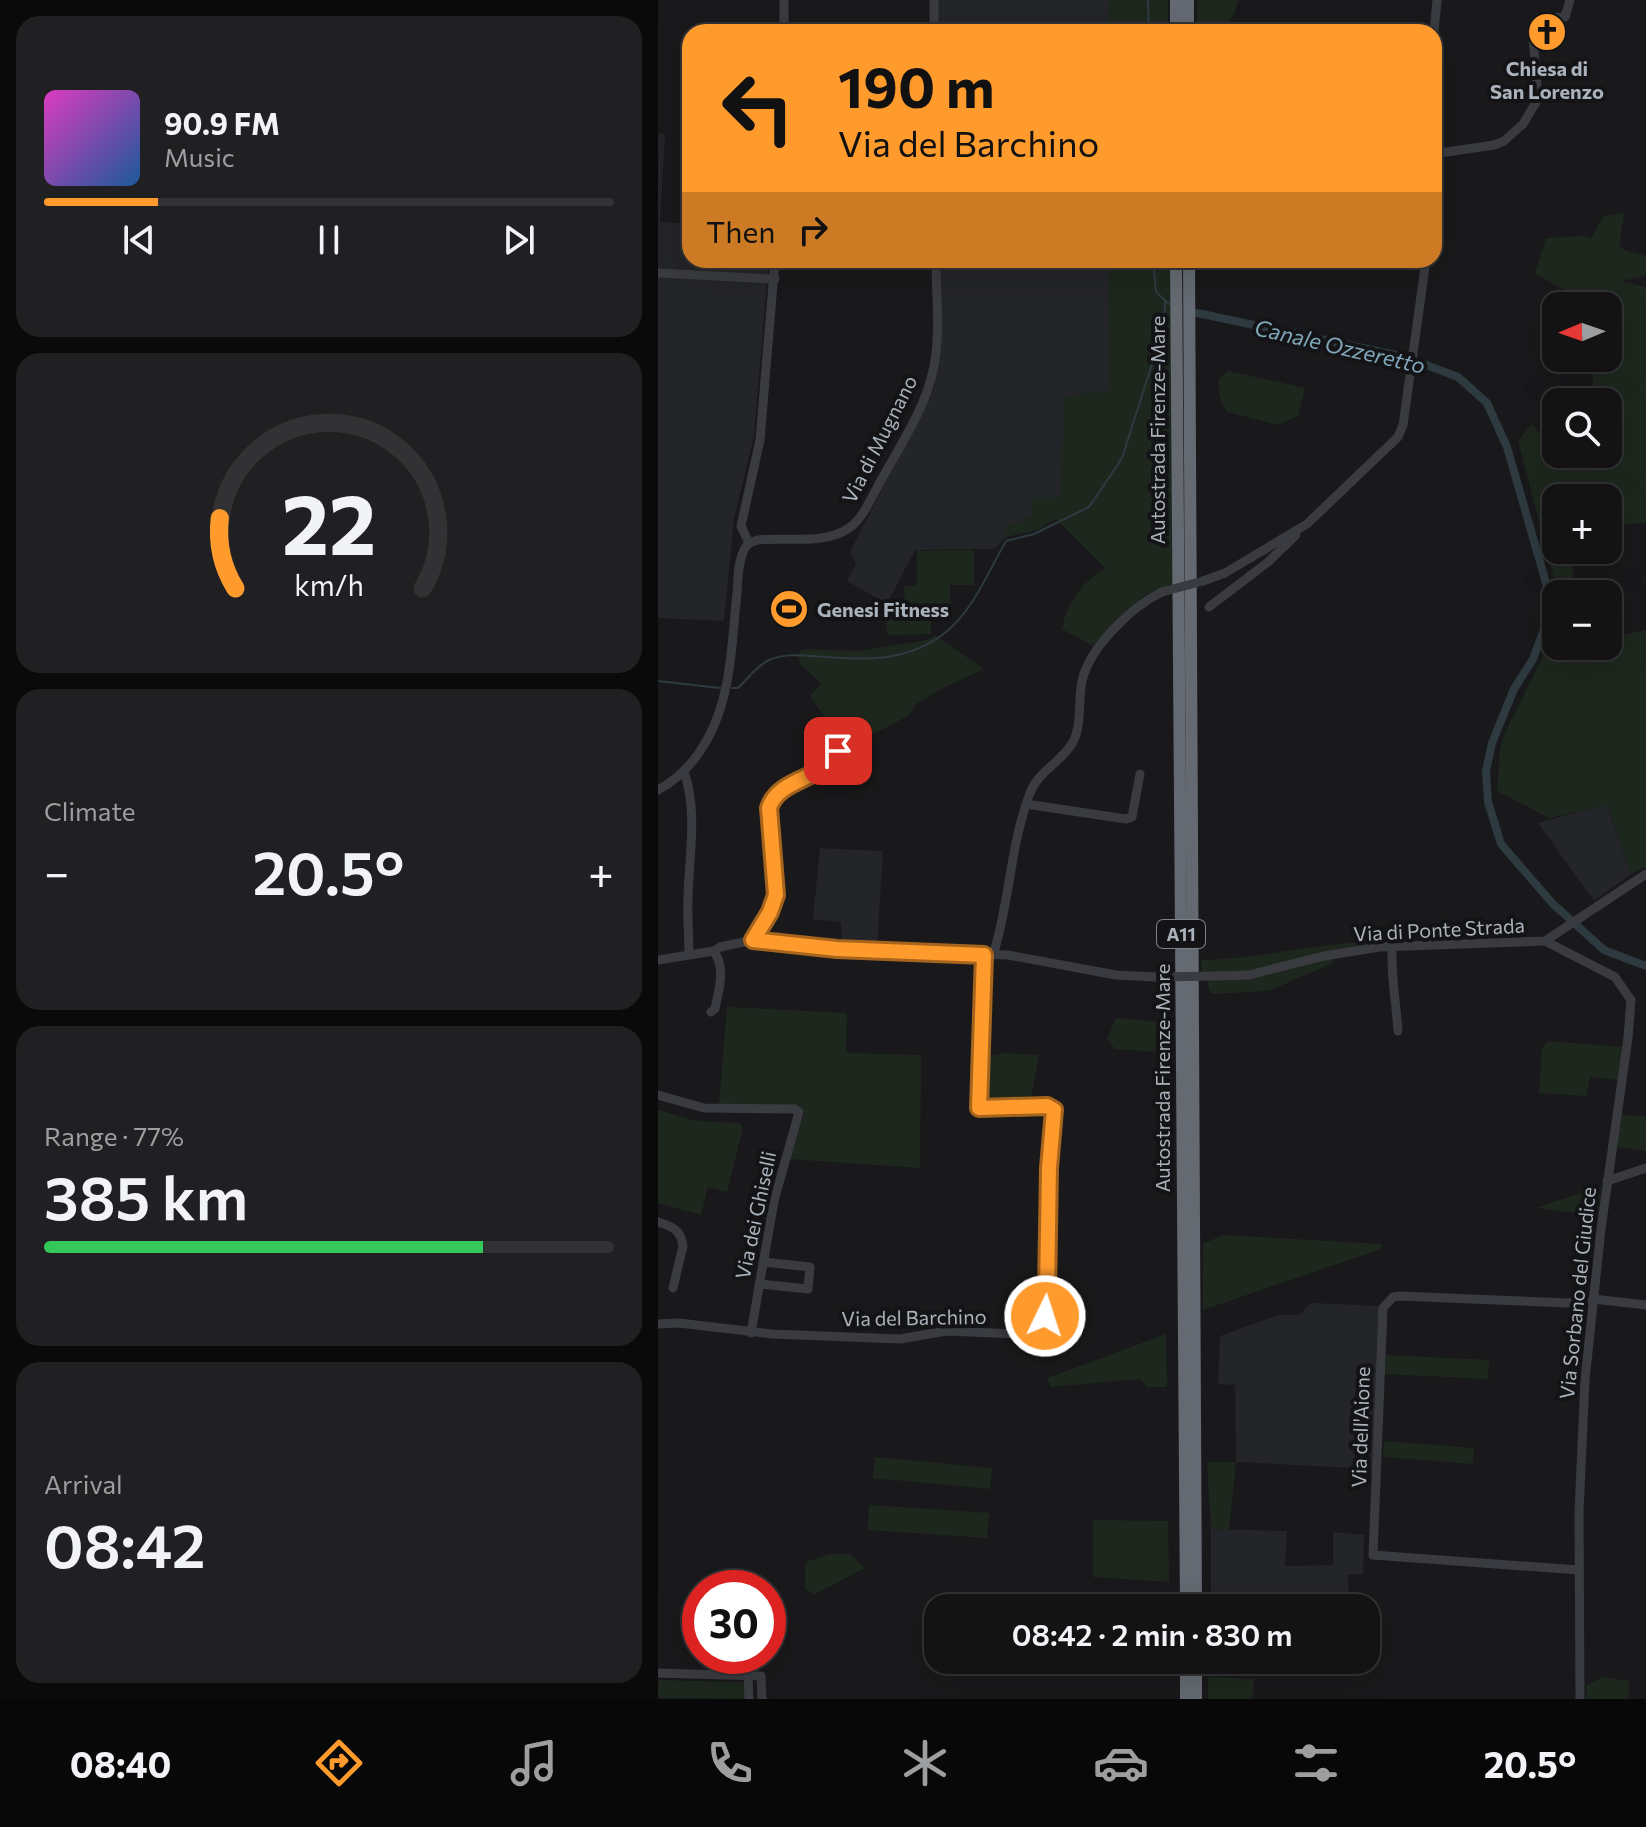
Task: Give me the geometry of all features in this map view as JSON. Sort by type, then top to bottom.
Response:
[{"type":"highway","points":[[1176,0],[1176,24]]},
{"type":"highway","points":[[1188,0],[1188,24]]},
{"type":"highway","name":"Autostrada Firenze-Mare","points":[[1176,268],[1186,1594]]},
{"type":"highway","name":"Autostrada Firenze-Mare","points":[[1189,268],[1196,1594]]},
{"type":"highway","points":[[1186,1674],[1186,1699]]},
{"type":"highway","points":[[1196,1674],[1196,1699]]},
{"type":"street","points":[[784,0],[784,24]]},
{"type":"street","points":[[934,0],[934,24]]},
{"type":"street","points":[[1435,24],[1437,0]]},
{"type":"street","points":[[1442,153],[1494,145],[1504,141],[1523,124],[1538,99],[1533,37],[1538,19],[1565,17],[1570,0]]},
{"type":"street","points":[[658,790],[684,772],[700,751],[721,705],[727,681],[739,572],[743,551],[749,543],[741,526],[760,440],[775,268]]},
{"type":"street","name":"Via di Mugnano","points":[[749,543],[831,536],[848,529],[860,518],[924,397],[933,372],[937,345],[936,268]]},
{"type":"street","points":[[1209,607],[1268,562],[1398,437],[1403,425],[1425,268]]},
{"type":"street","points":[[658,273],[775,279]]},
{"type":"street","points":[[989,955],[1003,925],[1007,886],[1031,789],[1041,774],[1073,743],[1082,679],[1107,637],[1136,607],[1162,592],[1225,573],[1307,524]]},
{"type":"street","points":[[658,960],[714,951],[753,940],[776,895],[769,808],[772,800],[780,791],[823,768],[838,751]]},
{"type":"street","points":[[684,772],[689,784],[689,954]]},
{"type":"street","points":[[1026,804],[1126,819],[1132,817],[1140,774]]},
{"type":"street","name":"Via di Ponte Strada","points":[[753,940],[837,949],[1008,955],[1116,975],[1249,975],[1324,956],[1380,947],[1545,941],[1646,874]]},
{"type":"street","name":"Via Sorbano del Giudice","points":[[1545,941],[1615,977],[1631,1000],[1593,1299],[1582,1438],[1580,1699]]},
{"type":"street","points":[[1392,948],[1391,985],[1396,999],[1398,1031]]},
{"type":"street","points":[[711,1012],[715,1009],[721,976],[721,962],[714,951]]},
{"type":"street","name":"Via del Barchino","points":[[751,1333],[900,1339],[946,1331],[1018,1334],[1033,1327],[1045,1316],[1049,1168],[1054,1110],[1047,1106],[979,1108],[989,955]]},
{"type":"street","name":"Via dei Ghiselli","points":[[658,1095],[704,1108],[795,1109],[799,1112],[784,1160],[751,1333]]},
{"type":"street","points":[[1607,1181],[1646,1168]]},
{"type":"street","points":[[658,1222],[676,1229],[682,1240],[673,1288]]},
{"type":"street","points":[[759,1284],[808,1289],[810,1267],[763,1262]]},
{"type":"street","name":"Via dell'Aione","points":[[1579,1570],[1373,1555],[1383,1312],[1393,1297],[1399,1296],[1568,1303],[1593,1299]]},
{"type":"street","points":[[1593,1299],[1646,1305]]},
{"type":"street","points":[[658,1324],[679,1323],[751,1333]]},
{"type":"street","points":[[658,1673],[761,1676],[762,1699]]},
{"type":"street","points":[[748,1676],[749,1699]]},
{"type":"shaded area","points":[[938,0],[1108,0],[1108,24],[938,24]]},
{"type":"shaded area","points":[[1108,0],[1168,0],[1168,24],[1108,24]]},
{"type":"shaded area","points":[[1197,0],[1239,0],[1227,24],[1197,24]]},
{"type":"shaded area","points":[[658,133],[665,134],[660,222],[682,223],[682,268],[768,268],[754,436],[734,519],[724,621],[658,618]]},
{"type":"shaded area","points":[[1624,213],[1619,246],[1646,256],[1646,276],[1621,281],[1646,287],[1646,523],[1622,524],[1622,484],[1542,484],[1542,533],[1518,441],[1532,423],[1542,437],[1542,468],[1622,468],[1622,388],[1593,388],[1593,372],[1622,372],[1622,292],[1567,292],[1535,274],[1546,238],[1586,236],[1590,239],[1604,216]]},
{"type":"shaded area","points":[[941,268],[1109,268],[1110,391],[1065,396],[1062,497],[1020,523],[1006,523],[1006,537],[994,549],[915,550],[887,604],[847,581],[856,563],[850,552],[934,388],[941,350]]},
{"type":"shaded area","points":[[1109,268],[1170,268],[1173,584],[1145,595],[1093,646],[1062,629],[1077,593],[1105,568],[1056,519],[1037,530],[1006,537],[1006,523],[1020,523],[1032,516],[1032,498],[1061,497],[1064,396],[1110,391]]},
{"type":"shaded area","points":[[1228,371],[1305,388],[1298,416],[1278,425],[1227,412],[1220,397],[1219,379]]},
{"type":"shaded area","points":[[974,550],[974,585],[950,585],[950,609],[930,610],[931,634],[887,635],[886,611],[905,610],[904,586],[917,586],[917,551]]},
{"type":"shaded area","points":[[1550,564],[1573,564],[1574,580],[1554,580]]},
{"type":"shaded area","points":[[1646,630],[1646,867],[1631,874],[1608,805],[1549,818],[1497,791],[1500,749],[1505,733],[1542,658],[1622,660],[1622,635]]},
{"type":"shaded area","points":[[935,635],[984,669],[941,689],[916,704],[908,716],[847,748],[810,696],[821,683],[800,664],[798,654],[802,649],[859,651],[927,640]]},
{"type":"shaded area","points":[[1607,804],[1631,874],[1594,901],[1538,823]]},
{"type":"shaded area","points":[[820,848],[883,851],[877,946],[842,944],[841,922],[813,919]]},
{"type":"shaded area","points":[[1363,942],[1370,945],[1256,972],[1202,974],[1201,960]]},
{"type":"shaded area","points":[[1332,958],[1333,963],[1268,991],[1211,994],[1207,981],[1267,975]]},
{"type":"shaded area","points":[[727,1007],[847,1013],[846,1053],[921,1055],[920,1168],[789,1159],[804,1114],[800,1107],[719,1104]]},
{"type":"shaded area","points":[[1116,1018],[1172,1023],[1172,1053],[1115,1049],[1107,1039]]},
{"type":"shaded area","points":[[1548,1041],[1623,1047],[1619,1080],[1590,1077],[1586,1096],[1539,1093],[1542,1048]]},
{"type":"shaded area","points":[[1005,1053],[1039,1055],[1030,1103],[984,1104],[985,1057]]},
{"type":"shaded area","points":[[658,1110],[696,1121],[740,1123],[743,1127],[727,1192],[708,1187],[701,1215],[658,1203]]},
{"type":"shaded area","points":[[1621,1115],[1646,1116],[1646,1151],[1617,1147]]},
{"type":"shaded area","points":[[1601,1186],[1598,1216],[1536,1208]]},
{"type":"shaded area","points":[[1223,1235],[1381,1244],[1381,1249],[1203,1310],[1203,1244]]},
{"type":"shaded area","points":[[1311,1303],[1381,1306],[1375,1469],[1236,1462],[1235,1385],[1218,1384],[1220,1336],[1278,1315],[1299,1315]]},
{"type":"shaded area","points":[[1166,1334],[1167,1387],[1147,1387],[1140,1379],[1050,1387],[1048,1378]]},
{"type":"shaded area","points":[[1386,1355],[1489,1360],[1488,1379],[1385,1374]]},
{"type":"shaded area","points":[[1384,1441],[1474,1448],[1473,1464],[1383,1457]]},
{"type":"shaded area","points":[[875,1457],[992,1468],[990,1489],[873,1478]]},
{"type":"shaded area","points":[[1207,1462],[1236,1462],[1229,1530],[1211,1529]]},
{"type":"shaded area","points":[[869,1505],[989,1513],[987,1538],[868,1530]]},
{"type":"shaded area","points":[[1093,1520],[1168,1521],[1169,1582],[1093,1577]]},
{"type":"shaded area","points":[[1211,1529],[1287,1531],[1285,1566],[1333,1565],[1333,1532],[1364,1535],[1363,1574],[1348,1575],[1349,1594],[1211,1594]]},
{"type":"shaded area","points":[[830,1554],[850,1554],[865,1568],[815,1594],[805,1589],[806,1562]]},
{"type":"shaded area","points":[[1208,1677],[1254,1679],[1253,1699],[1208,1699]]},
{"type":"shaded area","points":[[1602,1677],[1629,1681],[1629,1699],[1586,1699],[1586,1686]]},
{"type":"shaded area","points":[[658,1680],[744,1682],[745,1699],[658,1698]]},
{"type":"waterway","name":"Canale Ozzeretto","points":[[1148,0],[1149,24]]},
{"type":"waterway","name":"Canale Ozzeretto","points":[[1154,268],[1156,292],[1169,304]]},
{"type":"waterway","points":[[732,688],[738,688],[764,663],[780,657],[882,658],[930,643],[965,612],[1006,541],[1034,534],[1089,507],[1123,455],[1153,361],[1164,341],[1165,301]]},
{"type":"waterway","name":"Canale Ozzeretto","points":[[1197,313],[1405,357],[1458,377],[1487,403],[1507,447],[1548,590],[1548,619],[1533,659],[1514,689],[1492,743],[1486,771],[1488,802],[1501,844],[1553,904],[1604,950],[1646,966]]},
{"type":"waterway","points":[[658,681],[720,688]]},
{"type":"place","name":"Chiesa di San Lorenzo","points":[[1547,32]]},
{"type":"place","name":"Genesi Fitness","points":[[789,609]]},
{"type":"route","points":[[838,751],[823,768],[780,791],[772,800],[769,808],[776,895],[753,940],[837,949],[984,955],[979,1108],[1047,1106],[1054,1110],[1049,1168],[1045,1316]]}]
